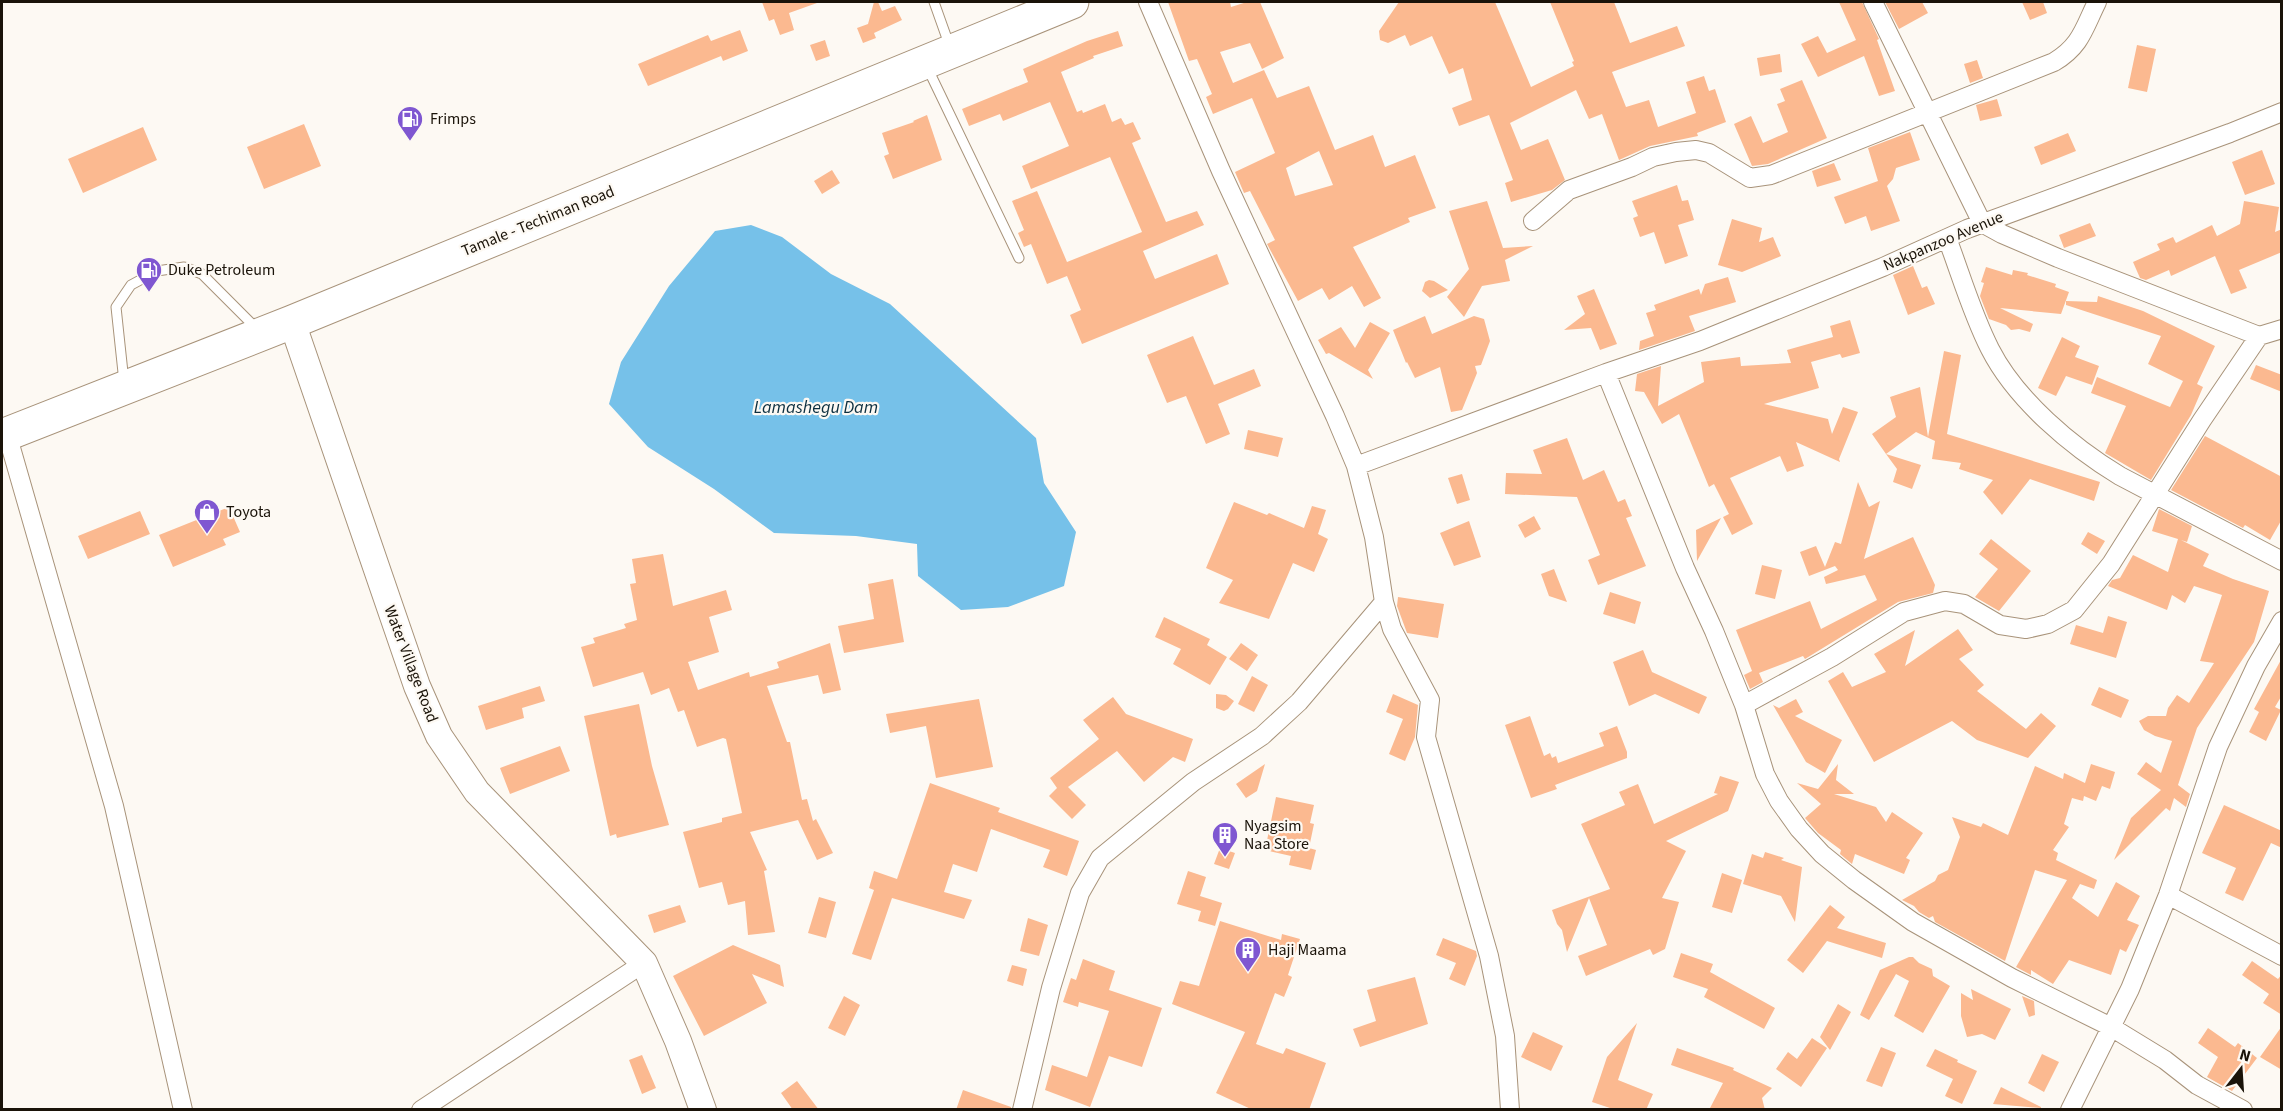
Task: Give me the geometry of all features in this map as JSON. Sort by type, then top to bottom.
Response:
[{"type":"highway","name":"Tamale - Techiman Road","points":[[4,435],[292,322],[1072,2]]},
{"type":"street","points":[[1148,2],[1221,171],[1356,466],[1374,537],[1384,602],[1392,629],[1430,700],[1426,737],[1489,956],[1505,1036],[1510,1110]]},
{"type":"street","points":[[1873,2],[1982,223],[2058,258],[2259,336],[2282,329]]},
{"type":"street","points":[[1533,221],[1569,190],[1653,157],[1696,150],[1709,153],[1750,178],[1761,178],[2054,62],[2068,54],[2076,45],[2097,2]]},
{"type":"street","name":"Nakpanzoo Avenue","points":[[1356,466],[1606,373],[1700,341],[1883,267],[1982,223],[2282,112]]},
{"type":"street","points":[[1947,238],[1973,314],[1991,351],[2014,386],[2046,420],[2092,459],[2155,495],[2282,561]]},
{"type":"street","name":"Water Village Road","points":[[292,322],[417,686],[439,736],[477,792],[644,963],[678,1041],[703,1110]]},
{"type":"street","points":[[1744,705],[1832,657],[1904,612],[1945,601],[1964,604],[2000,625],[2026,629],[2048,624],[2074,610],[2111,564],[2259,336]]},
{"type":"street","points":[[1606,373],[1684,568],[1714,632],[1744,705],[1765,774],[1798,830],[1822,854],[1854,880],[1913,922],[1952,946],[2111,1027],[2165,1060],[2197,1085],[2243,1110]]},
{"type":"street","points":[[4,435],[114,806],[183,1110]]},
{"type":"street","points":[[1022,1110],[1051,988],[1080,893],[1100,858],[1193,782],[1262,736],[1299,702],[1384,602]]},
{"type":"street","points":[[2070,1110],[2130,989],[2168,895],[2218,747],[2256,666],[2282,621]]},
{"type":"street","points":[[2168,895],[2282,956]]},
{"type":"street","points":[[421,1110],[644,963]]},
{"type":"lane","points":[[934,2],[938,57],[1019,258]]},
{"type":"lane","points":[[124,388],[116,307],[131,285],[157,271],[184,267],[202,274],[261,334]]},
{"type":"water","name":"Lamashegu Dam","points":[[751,225],[782,237],[831,274],[890,304],[1036,438],[1044,483],[1076,532],[1064,586],[1008,607],[961,610],[918,576],[917,544],[856,536],[774,533],[714,489],[648,447],[609,404],[621,362],[669,286],[715,231]]},
{"type":"building","points":[[762,2],[817,3],[789,13],[794,30],[780,35],[774,19],[769,21]]},
{"type":"building","points":[[874,2],[878,2],[882,11],[895,6],[902,20],[874,33],[876,38],[863,43],[857,28],[868,24]]},
{"type":"building","points":[[1168,2],[1230,2],[1231,7],[1247,2],[1260,2],[1284,58],[1262,69],[1250,43],[1220,52],[1233,83],[1264,70],[1277,98],[1309,86],[1335,150],[1373,135],[1385,167],[1415,155],[1436,208],[1408,218],[1410,222],[1353,247],[1381,298],[1364,307],[1352,286],[1329,300],[1322,288],[1298,301],[1267,244],[1275,240],[1250,191],[1244,193],[1235,172],[1275,153],[1252,98],[1213,114],[1206,97],[1212,94],[1197,59],[1189,61]],"holes":[[[1319,151],[1333,185],[1295,196],[1286,168]]]},
{"type":"building","points":[[1399,2],[1495,2],[1531,87],[1574,66],[1550,2],[1614,2],[1630,43],[1677,26],[1685,46],[1612,72],[1626,107],[1649,100],[1658,127],[1696,113],[1686,82],[1704,76],[1709,91],[1715,89],[1726,122],[1697,133],[1698,136],[1650,146],[1619,160],[1602,114],[1589,119],[1576,90],[1510,123],[1521,150],[1548,139],[1565,180],[1552,190],[1511,202],[1505,183],[1513,180],[1489,115],[1459,126],[1452,108],[1472,100],[1463,68],[1449,74],[1432,36],[1410,46],[1405,35],[1388,43],[1380,40],[1379,31]]},
{"type":"building","points":[[1839,2],[1862,2],[1879,39],[1877,40],[1895,91],[1879,96],[1864,56],[1818,77],[1801,44],[1818,36],[1827,53],[1856,40]]},
{"type":"building","points":[[1885,2],[1922,2],[1928,13],[1899,29]]},
{"type":"building","points":[[2022,2],[2043,2],[2047,13],[2030,20]]},
{"type":"building","points":[[740,30],[748,51],[723,61],[721,56],[648,86],[638,64],[708,35],[711,41]]},
{"type":"building","points":[[1118,31],[1123,46],[1093,56],[1094,58],[1061,72],[1077,112],[1082,110],[1083,113],[1105,104],[1112,122],[1121,118],[1125,125],[1133,122],[1141,139],[1132,143],[1166,222],[1197,211],[1204,225],[1143,251],[1155,279],[1217,254],[1229,284],[1082,344],[1070,315],[1081,310],[1067,276],[1047,284],[1031,244],[1024,247],[1018,233],[1024,230],[1012,201],[1037,191],[1067,262],[1142,232],[1110,157],[1031,189],[1022,166],[1069,146],[1050,102],[1003,121],[1000,114],[969,126],[962,109],[1028,82],[1023,69],[1087,41]]},
{"type":"building","points":[[825,40],[830,56],[816,61],[810,45]]},
{"type":"building","points":[[2137,45],[2156,49],[2147,92],[2128,88]]},
{"type":"building","points":[[1780,54],[1782,72],[1760,76],[1757,58]]},
{"type":"building","points":[[1977,60],[1983,78],[1970,83],[1964,64]]},
{"type":"building","points":[[1802,80],[1827,138],[1768,164],[1752,166],[1734,124],[1751,116],[1763,143],[1788,132],[1777,104],[1785,101],[1780,89]]},
{"type":"building","points":[[1997,99],[2002,116],[1980,121],[1976,105]]},
{"type":"building","points":[[927,115],[942,160],[893,179],[884,156],[889,154],[882,133]]},
{"type":"building","points":[[304,124],[321,166],[264,189],[247,147]]},
{"type":"building","points":[[143,127],[157,160],[83,193],[68,159]]},
{"type":"building","points":[[1910,132],[1920,160],[1896,168],[1893,179],[1887,186],[1900,221],[1871,231],[1866,216],[1845,224],[1834,197],[1878,181],[1868,148]]},
{"type":"building","points":[[2068,133],[2076,151],[2041,165],[2034,147]]},
{"type":"building","points":[[2262,150],[2275,184],[2245,195],[2232,162]]},
{"type":"building","points":[[1834,163],[1841,180],[1817,187],[1812,171]]},
{"type":"building","points":[[832,170],[840,183],[822,194],[814,181]]},
{"type":"building","points":[[1677,185],[1682,201],[1688,200],[1694,220],[1678,225],[1688,256],[1665,264],[1654,232],[1640,237],[1633,218],[1638,216],[1632,201]]},
{"type":"building","points":[[1487,201],[1503,248],[1533,246],[1505,260],[1510,281],[1482,286],[1464,317],[1447,297],[1469,269],[1449,211]]},
{"type":"building","points":[[2244,201],[2279,207],[2275,232],[2282,229],[2282,252],[2239,270],[2247,288],[2231,294],[2215,256],[2171,276],[2169,270],[2146,280],[2140,278],[2133,262],[2160,250],[2157,244],[2173,237],[2176,243],[2212,225],[2217,236],[2240,224]]},
{"type":"building","points":[[1732,219],[1762,228],[1759,242],[1773,237],[1781,256],[1742,272],[1718,265]]},
{"type":"building","points":[[2090,223],[2096,236],[2064,248],[2059,235]]},
{"type":"building","points":[[1913,266],[1922,288],[1927,286],[1935,304],[1908,315],[1893,275]]},
{"type":"building","points":[[1986,267],[2012,275],[2013,270],[2028,273],[2027,275],[2056,284],[2055,287],[2069,292],[2061,314],[2000,308],[2033,324],[2030,332],[2019,329],[2011,330],[2006,325],[1989,319],[1980,296],[1984,283],[1981,282]]},
{"type":"building","points":[[1728,277],[1736,302],[1689,316],[1695,331],[1639,350],[1640,341],[1654,336],[1646,313],[1656,310],[1654,305],[1699,289],[1701,295],[1705,284]]},
{"type":"building","points":[[1429,280],[1448,290],[1430,298],[1422,291],[1425,282]]},
{"type":"building","points":[[1594,289],[1617,344],[1600,350],[1591,328],[1564,330],[1585,314],[1577,296]]},
{"type":"building","points":[[2098,296],[2143,311],[2215,346],[2197,384],[2203,387],[2191,415],[2151,480],[2105,453],[2126,406],[2091,393],[2097,377],[2170,407],[2183,381],[2148,364],[2161,336],[2066,305],[2066,301],[2097,302]]},
{"type":"building","points":[[1425,316],[1432,334],[1474,316],[1484,319],[1490,341],[1481,365],[1475,366],[1477,373],[1462,410],[1451,412],[1440,367],[1415,378],[1406,363],[1393,330]]},
{"type":"building","points":[[1850,320],[1860,353],[1842,358],[1840,354],[1811,362],[1819,388],[1764,404],[1828,419],[1832,434],[1843,407],[1858,412],[1839,459],[1840,462],[1796,442],[1804,466],[1787,472],[1780,456],[1730,478],[1753,524],[1732,535],[1723,517],[1729,514],[1714,484],[1709,487],[1679,414],[1662,424],[1644,392],[1635,391],[1637,374],[1661,366],[1658,406],[1704,382],[1701,362],[1740,357],[1741,366],[1791,363],[1787,350],[1833,337],[1830,326]]},
{"type":"building","points":[[1370,322],[1390,333],[1368,370],[1373,379],[1329,353],[1326,354],[1318,340],[1341,327],[1355,348]]},
{"type":"building","points":[[1193,336],[1214,385],[1254,369],[1261,386],[1218,404],[1230,434],[1206,444],[1186,396],[1167,403],[1147,355]]},
{"type":"building","points":[[2062,337],[2080,346],[2075,357],[2099,366],[2092,385],[2066,376],[2056,396],[2038,388]]},
{"type":"building","points":[[1944,351],[1961,355],[1947,434],[2100,482],[2094,501],[2030,479],[2002,515],[1983,492],[1993,480],[1959,469],[1961,463],[1932,459],[1935,441],[1916,432],[1886,454],[1872,434],[1896,417],[1890,397],[1920,387],[1928,437]]},
{"type":"building","points":[[2256,365],[2282,375],[2282,392],[2250,379]]},
{"type":"building","points":[[1248,430],[1283,438],[1278,457],[1244,449]]},
{"type":"building","points":[[2205,436],[2282,477],[2282,519],[2270,540],[2245,525],[2243,528],[2171,490]]},
{"type":"building","points":[[1567,438],[1583,480],[1604,470],[1618,502],[1625,499],[1632,516],[1626,518],[1646,566],[1598,585],[1588,560],[1600,555],[1577,497],[1505,494],[1506,473],[1542,474],[1533,450]]},
{"type":"building","points":[[1886,454],[1921,465],[1912,489],[1893,482],[1897,469]]},
{"type":"building","points":[[1462,474],[1470,500],[1457,504],[1448,478]]},
{"type":"building","points":[[1858,482],[1869,507],[1880,501],[1864,559],[1913,537],[1935,585],[1933,593],[1898,602],[1805,659],[1803,656],[1759,673],[1763,682],[1750,689],[1744,675],[1752,671],[1736,630],[1810,601],[1821,629],[1877,600],[1865,575],[1826,584],[1824,577],[1838,570],[1835,566],[1809,576],[1800,552],[1816,546],[1825,567],[1835,542],[1841,544]]},
{"type":"building","points":[[1234,502],[1267,515],[1269,513],[1304,528],[1312,506],[1326,510],[1318,534],[1328,539],[1314,572],[1293,563],[1269,619],[1219,603],[1233,580],[1206,568]]},
{"type":"building","points":[[229,507],[240,532],[223,539],[226,545],[173,567],[159,535]]},
{"type":"building","points":[[2159,509],[2192,526],[2187,542],[2181,540],[2209,554],[2203,566],[2269,591],[2254,642],[2197,728],[2178,785],[2190,794],[2186,807],[2174,798],[2170,811],[2166,808],[2114,860],[2131,818],[2161,790],[2137,774],[2146,762],[2161,773],[2172,741],[2144,730],[2139,721],[2148,716],[2166,716],[2168,708],[2177,695],[2189,703],[2214,663],[2200,661],[2222,595],[2194,586],[2185,603],[2172,595],[2167,610],[2108,586],[2112,580],[2120,578],[2133,555],[2168,572],[2178,539],[2152,531]]},
{"type":"building","points":[[140,511],[150,534],[88,559],[78,536]]},
{"type":"building","points":[[1534,516],[1541,529],[1525,538],[1518,525]]},
{"type":"building","points":[[1721,518],[1697,561],[1696,530]]},
{"type":"building","points":[[1469,521],[1481,557],[1454,566],[1440,533]]},
{"type":"building","points":[[2088,532],[2105,541],[2097,554],[2081,544]]},
{"type":"building","points":[[1991,539],[2031,571],[1999,611],[1975,597],[1998,569],[1979,554]]},
{"type":"building","points":[[663,554],[673,606],[726,590],[732,610],[709,617],[719,652],[688,662],[698,690],[749,672],[750,677],[779,668],[777,662],[830,643],[841,690],[823,694],[818,675],[767,686],[787,742],[790,742],[802,800],[807,799],[813,821],[816,819],[833,853],[817,860],[798,820],[750,832],[767,870],[764,871],[775,932],[748,935],[745,901],[728,905],[722,882],[699,888],[683,832],[722,822],[722,818],[742,813],[726,739],[697,747],[684,710],[678,712],[669,688],[651,695],[643,672],[593,687],[581,647],[595,643],[593,638],[626,628],[624,624],[637,620],[630,584],[636,583],[632,559]]},
{"type":"building","points":[[1762,565],[1782,570],[1775,599],[1755,594]]},
{"type":"building","points":[[1554,569],[1567,602],[1549,596],[1541,574]]},
{"type":"building","points":[[893,579],[904,642],[844,653],[838,626],[874,619],[868,584]]},
{"type":"building","points":[[1610,592],[1641,602],[1635,624],[1603,614]]},
{"type":"building","points":[[1398,597],[1444,604],[1438,638],[1407,633],[1397,606]]},
{"type":"building","points":[[2108,616],[2127,622],[2116,658],[2070,644],[2076,625],[2103,633]]},
{"type":"building","points":[[1164,617],[1210,639],[1207,645],[1227,657],[1210,685],[1173,664],[1181,649],[1155,637]]},
{"type":"building","points":[[1958,629],[1973,650],[1959,659],[1984,685],[1977,691],[2026,729],[2041,713],[2056,726],[2028,758],[1977,740],[1952,721],[1874,762],[1828,681],[1843,672],[1852,687],[1886,672],[1874,654],[1915,630],[1905,666]]},
{"type":"building","points":[[1241,643],[1258,655],[1247,671],[1229,659]]},
{"type":"building","points":[[1643,650],[1652,672],[1707,697],[1699,714],[1655,694],[1629,706],[1613,662]]},
{"type":"building","points":[[2282,658],[2282,695],[2275,707],[2281,710],[2266,741],[2249,732],[2259,712],[2254,709]]},
{"type":"building","points":[[1252,676],[1268,685],[1254,712],[1238,704]]},
{"type":"building","points":[[540,686],[545,701],[522,708],[524,718],[486,730],[478,706]]},
{"type":"building","points":[[2099,687],[2129,700],[2121,718],[2091,705]]},
{"type":"building","points":[[1216,694],[1226,695],[1234,701],[1224,711],[1216,708]]},
{"type":"building","points":[[1393,694],[1418,705],[1415,737],[1405,761],[1389,754],[1403,719],[1386,712]]},
{"type":"building","points":[[1113,697],[1126,714],[1193,739],[1185,762],[1173,757],[1144,782],[1117,751],[1068,787],[1086,805],[1072,819],[1049,796],[1057,788],[1050,778],[1099,739],[1083,720]]},
{"type":"building","points":[[979,699],[993,767],[936,778],[926,726],[890,733],[886,714]]},
{"type":"building","points":[[1796,699],[1803,712],[1795,716],[1842,740],[1825,773],[1806,762],[1773,705],[1779,708]]},
{"type":"building","points":[[639,704],[652,766],[669,825],[617,838],[616,834],[610,836],[584,716]]},
{"type":"building","points":[[1530,716],[1544,756],[1550,753],[1552,758],[1556,756],[1558,763],[1604,746],[1599,733],[1617,726],[1627,758],[1555,785],[1557,789],[1531,798],[1505,725]]},
{"type":"building","points":[[560,746],[570,771],[510,794],[500,768]]},
{"type":"building","points":[[1265,764],[1257,791],[1246,798],[1236,784]]},
{"type":"building","points":[[1838,764],[1836,780],[1854,794],[1834,794],[1876,807],[1886,822],[1892,812],[1923,833],[1906,858],[1910,860],[1904,874],[1855,854],[1852,864],[1840,854],[1841,850],[1818,833],[1805,818],[1821,804],[1797,783],[1818,789]]},
{"type":"building","points":[[2091,764],[2115,772],[2110,789],[2102,786],[2096,801],[2084,796],[2083,801],[2072,798],[2064,824],[2069,827],[2053,850],[2058,853],[2056,860],[2097,880],[2094,889],[2080,884],[2072,898],[2098,917],[2116,882],[2140,896],[2127,920],[2139,925],[2126,952],[2120,949],[2111,975],[2069,960],[2053,984],[2031,970],[2031,975],[2016,967],[2067,880],[2035,870],[2005,961],[1935,922],[1933,916],[1929,918],[1902,900],[1935,881],[1938,875],[1948,870],[1960,837],[1952,817],[1981,827],[1983,823],[2008,835],[2035,766],[2063,779],[2064,773],[2085,783]]},
{"type":"building","points":[[1720,776],[1739,782],[1728,811],[1666,841],[1686,851],[1662,898],[1679,902],[1665,949],[1653,955],[1650,949],[1586,976],[1578,956],[1607,945],[1589,898],[1567,952],[1562,930],[1552,910],[1610,889],[1581,824],[1625,805],[1619,792],[1638,784],[1654,824],[1718,794],[1714,793]]},
{"type":"building","points":[[930,783],[1000,808],[998,812],[1079,841],[1067,876],[1043,867],[1050,850],[991,829],[977,872],[953,864],[944,892],[972,900],[964,919],[892,898],[871,960],[852,954],[874,890],[869,888],[874,871],[897,879]]},
{"type":"building","points":[[1276,797],[1314,805],[1310,823],[1314,824],[1309,848],[1316,850],[1311,870],[1289,865],[1291,856],[1265,850]]},
{"type":"building","points":[[2224,805],[2282,831],[2282,848],[2271,843],[2243,901],[2225,893],[2236,868],[2202,853]]},
{"type":"building","name":"Nyagsim Naa Store","points":[[1220,848],[1235,853],[1229,869],[1214,864]]},
{"type":"building","points":[[1765,852],[1802,867],[1795,922],[1781,896],[1743,884],[1752,854],[1763,858]]},
{"type":"building","points":[[1188,871],[1206,877],[1200,896],[1222,903],[1215,926],[1198,921],[1201,911],[1177,904]]},
{"type":"building","points":[[1722,873],[1742,880],[1732,913],[1712,907]]},
{"type":"building","points":[[819,897],[836,902],[826,938],[808,933]]},
{"type":"building","points":[[680,905],[686,922],[654,933],[648,915]]},
{"type":"building","points":[[1830,905],[1845,917],[1837,928],[1886,943],[1882,958],[1827,941],[1803,973],[1787,960]]},
{"type":"building","points":[[1028,918],[1048,925],[1039,956],[1020,951]]},
{"type":"building","points":[[1220,921],[1281,940],[1282,934],[1300,939],[1288,975],[1292,977],[1284,997],[1275,993],[1256,1044],[1283,1054],[1286,1048],[1326,1063],[1309,1110],[1253,1110],[1216,1093],[1245,1032],[1172,1004],[1180,981],[1199,986]]},
{"type":"building","points":[[1443,938],[1476,951],[1477,956],[1465,986],[1449,979],[1456,963],[1436,955]]},
{"type":"building","points":[[733,945],[780,965],[784,987],[752,974],[767,1003],[704,1036],[673,976]]},
{"type":"building","points":[[1681,953],[1713,964],[1710,972],[1775,1008],[1764,1029],[1704,997],[1708,989],[1673,977]]},
{"type":"building","points":[[1913,957],[1919,963],[1932,969],[1933,976],[1950,986],[1923,1033],[1894,1016],[1909,981],[1896,974],[1869,1020],[1860,1015],[1880,970]]},
{"type":"building","points":[[1083,959],[1115,971],[1109,990],[1162,1008],[1142,1067],[1109,1056],[1090,1107],[1045,1090],[1052,1065],[1087,1077],[1109,1011],[1079,1002],[1078,1007],[1063,1002],[1071,978],[1076,980]]},
{"type":"building","points":[[2252,961],[2278,979],[2282,974],[2282,1015],[2263,1003],[2269,994],[2242,975]]},
{"type":"building","points":[[1012,965],[1027,969],[1023,986],[1007,981]]},
{"type":"building","points":[[1415,977],[1428,1024],[1360,1047],[1353,1029],[1376,1021],[1367,990]]},
{"type":"building","points":[[1971,989],[2011,1009],[1995,1040],[1982,1034],[1967,1037],[1961,1016],[1961,993],[1973,1000]]},
{"type":"building","points":[[844,996],[860,1005],[845,1036],[828,1028]]},
{"type":"building","points":[[2022,996],[2034,1001],[2035,1015],[2029,1017]]},
{"type":"building","points":[[1838,1004],[1851,1012],[1830,1050],[1820,1037]]},
{"type":"building","points":[[1637,1023],[1618,1080],[1653,1094],[1646,1110],[1616,1110],[1592,1102],[1607,1057]]},
{"type":"building","points":[[2282,1026],[2282,1070],[2260,1057]]},
{"type":"building","points":[[2208,1028],[2235,1047],[2238,1043],[2257,1058],[2232,1091],[2207,1077],[2218,1057],[2198,1043]]},
{"type":"building","points":[[1533,1032],[1563,1046],[1551,1071],[1521,1057]]},
{"type":"building","points":[[1812,1038],[1827,1048],[1801,1087],[1776,1069],[1788,1052],[1797,1059]]},
{"type":"building","points":[[1881,1047],[1896,1053],[1882,1087],[1866,1081]]},
{"type":"building","points":[[1677,1048],[1734,1068],[1733,1070],[1772,1088],[1762,1098],[1765,1110],[1709,1110],[1723,1083],[1671,1065]]},
{"type":"building","points":[[1935,1049],[1977,1071],[1962,1104],[1945,1096],[1953,1079],[1926,1066]]},
{"type":"building","points":[[2042,1054],[2059,1062],[2044,1092],[2028,1083]]},
{"type":"building","points":[[642,1055],[656,1088],[642,1094],[629,1060]]},
{"type":"building","points":[[797,1081],[819,1110],[793,1110],[781,1093]]},
{"type":"building","points":[[2001,1087],[2041,1107],[2041,1108],[1993,1104]]},
{"type":"building","points":[[963,1090],[1011,1107],[1011,1110],[956,1110]]},
{"type":"place","name":"Frimps","points":[[410,142]]},
{"type":"place","name":"Duke Petroleum","points":[[149,293]]},
{"type":"place","name":"Toyota","points":[[207,535]]},
{"type":"place","name":"Nyagsim Naa Store","points":[[1225,858]]},
{"type":"place","name":"Haji Maama","points":[[1248,973]]}]
